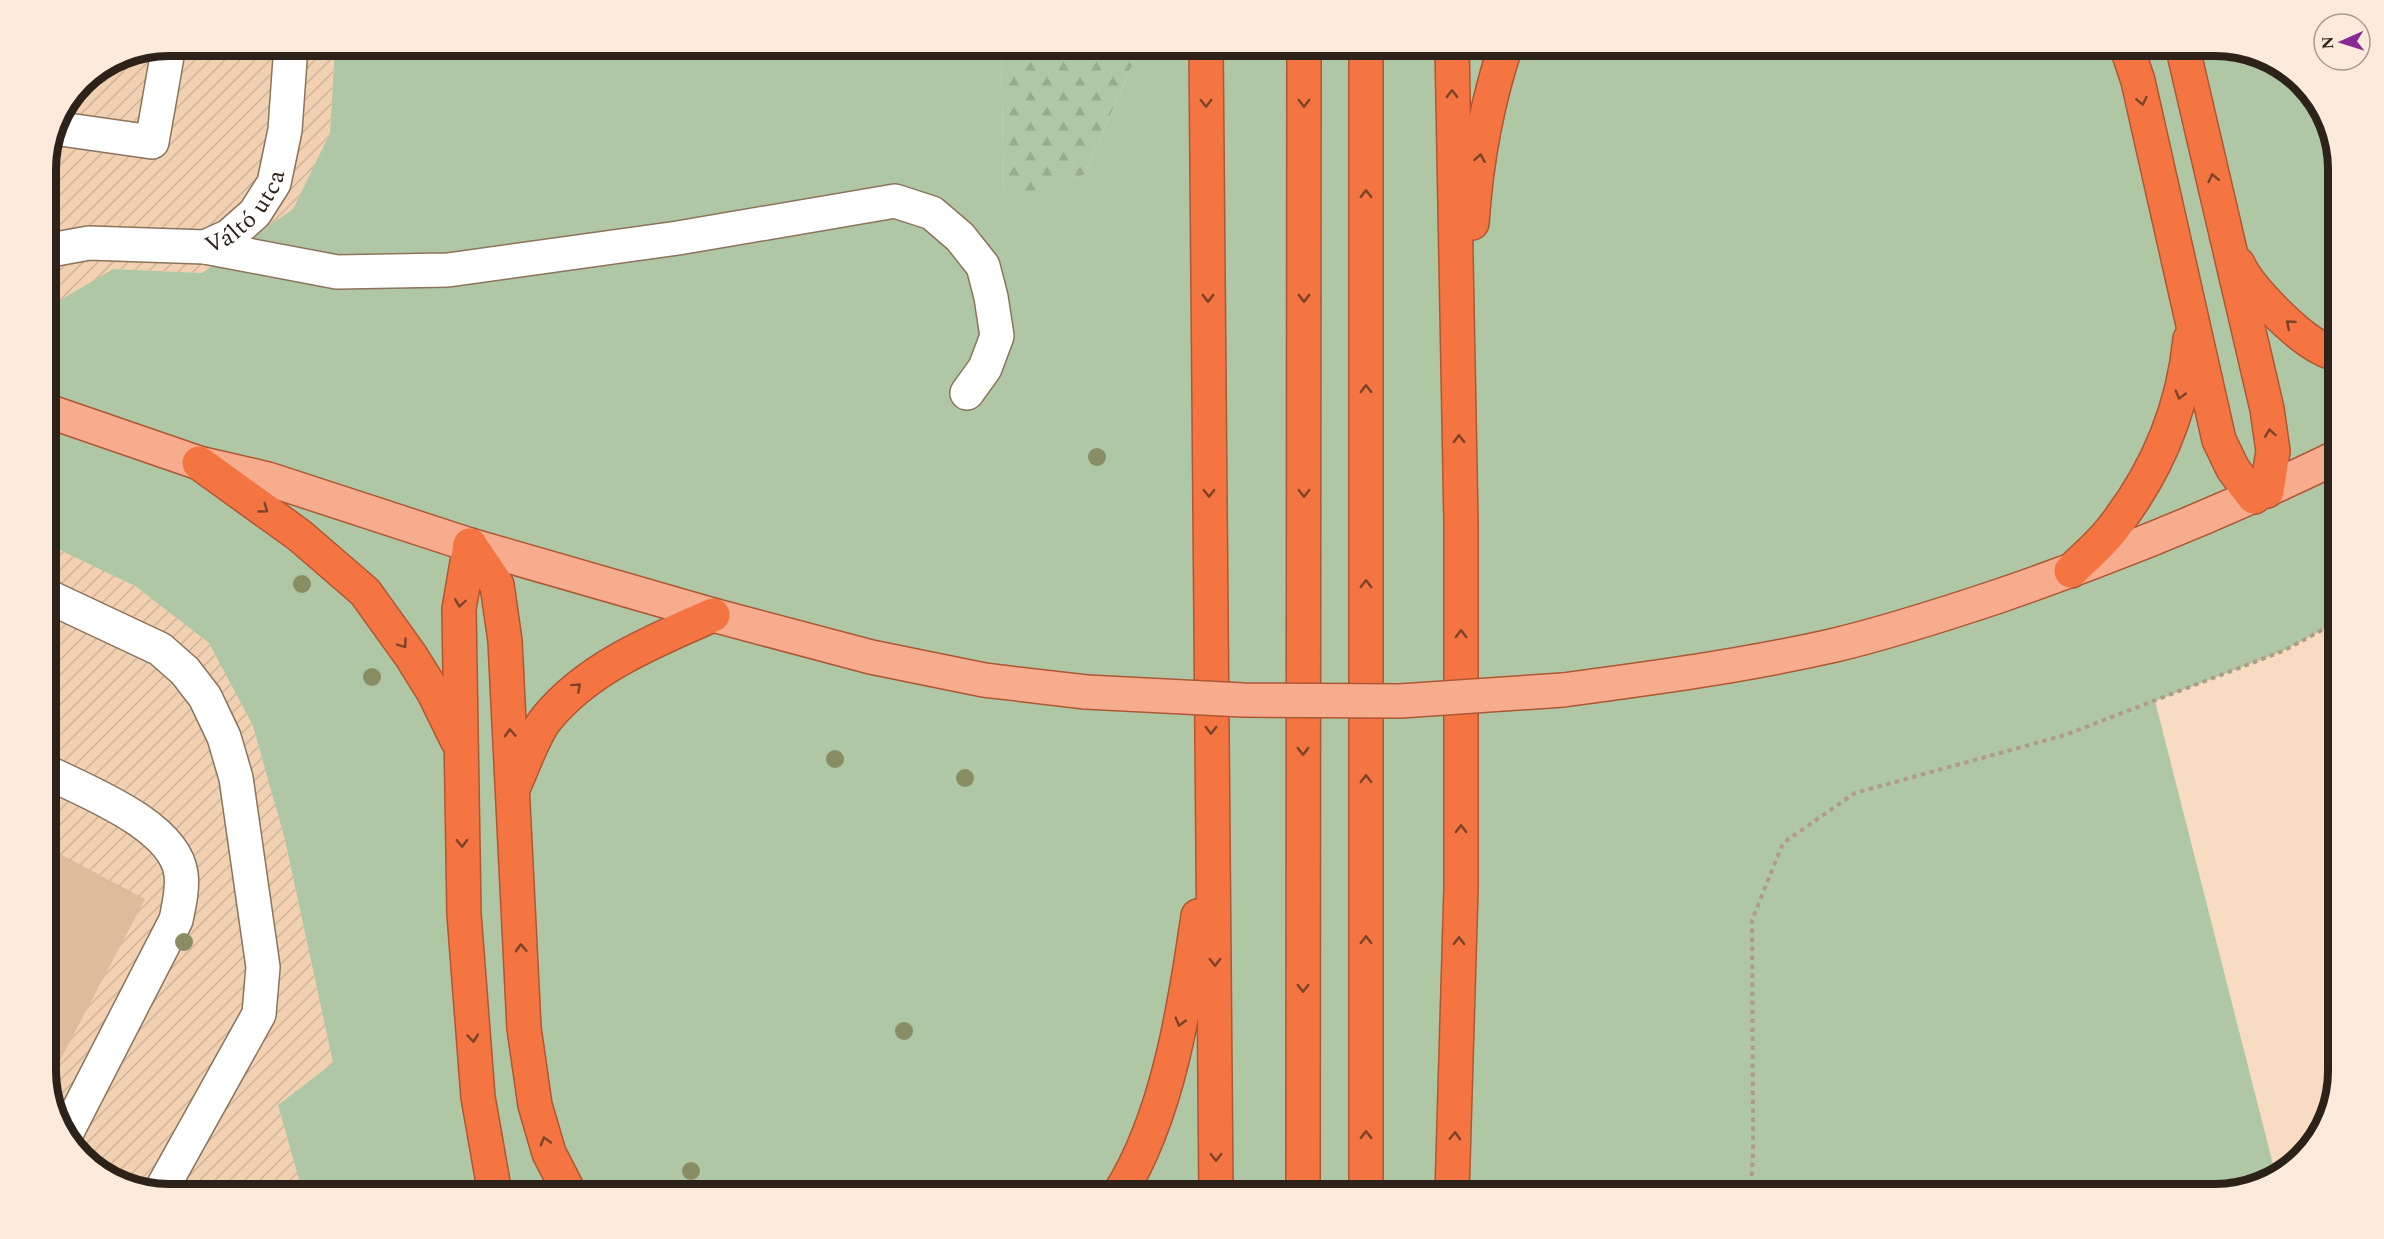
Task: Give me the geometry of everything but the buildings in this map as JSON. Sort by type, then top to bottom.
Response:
[{"type":"highway","points":[[1206,56],[1216,1184]]},
{"type":"highway","points":[[1303,1184],[1304,56]]},
{"type":"highway","points":[[1366,56],[1366,1184]]},
{"type":"highway","points":[[1452,56],[1461,524],[1461,888],[1452,1184]]},
{"type":"highway","points":[[1458,404],[1474,191],[1492,86],[1502,56]]},
{"type":"highway","points":[[2130,56],[2138,81],[2219,440],[2234,469],[2260,494],[2273,451],[2267,409],[2185,56]]},
{"type":"highway","points":[[2226,235],[2244,278],[2267,303],[2320,348],[2328,351]]},
{"type":"highway","points":[[2071,571],[2112,530],[2145,483],[2165,441],[2186,374],[2192,316]]},
{"type":"highway","points":[[199,463],[299,535],[365,592],[411,656],[434,693],[462,750]]},
{"type":"highway","points":[[470,545],[459,609],[464,914],[478,1097],[493,1184]]},
{"type":"highway","points":[[470,545],[496,585],[505,640],[524,1028],[535,1105],[549,1153],[565,1184]]},
{"type":"highway","points":[[513,788],[545,719],[581,683],[645,645],[713,615]]},
{"type":"highway","points":[[1126,1184],[1136,1168],[1161,1097],[1186,999],[1211,819]]},
{"type":"main road","points":[[56,414],[199,463],[268,479],[470,545],[713,615],[871,657],[984,680],[1086,692],[1243,700],[1400,701],[1563,690],[1720,669],[1833,645],[1943,614],[2071,571],[2260,494],[2328,461]]},
{"type":"street","points":[[62,129],[152,142],[167,56]]},
{"type":"street","name":"Váltó utca","points":[[56,249],[89,243],[205,247],[229,236],[255,213],[274,183],[285,130],[290,56]]},
{"type":"street","points":[[205,247],[337,272],[448,270],[678,238],[895,201],[932,213],[960,237],[982,266],[991,297],[997,336],[985,368],[967,393]]},
{"type":"street","points":[[56,600],[160,648],[185,671],[205,697],[224,738],[236,778],[263,968],[259,1014],[172,1184]]},
{"type":"street","points":[[56,777],[132,816],[157,832],[172,849],[181,872],[181,890],[176,920],[70,1126]]},
{"type":"path","points":[[1751,1184],[1752,920],[1783,843],[1855,793],[2065,735],[2283,651],[2328,627]]},
{"type":"shaded area","points":[[161,56],[334,56],[330,133],[293,209],[202,273],[114,269],[56,303],[56,161],[59,139],[67,118],[94,83],[125,64],[139,59]]},
{"type":"shaded area","points":[[56,548],[135,586],[209,643],[253,726],[285,840],[333,1064],[278,1105],[300,1184],[168,1184],[132,1178],[118,1172],[94,1156],[83,1145],[67,1121],[61,1107],[56,1078]]},
{"type":"green space","points":[[334,56],[1001,56],[1004,200],[1084,175],[1136,56],[2223,56],[2252,61],[2266,67],[2290,83],[2301,94],[2317,118],[2323,132],[2328,161],[2328,627],[2283,651],[2155,701],[2274,1167],[2245,1180],[2216,1184],[300,1184],[278,1105],[333,1063],[285,840],[253,726],[209,643],[135,586],[56,548],[56,303],[113,269],[202,273],[293,209],[330,133]]},
{"type":"green space","points":[[1001,56],[1136,56],[1084,175],[1004,201]]}]
